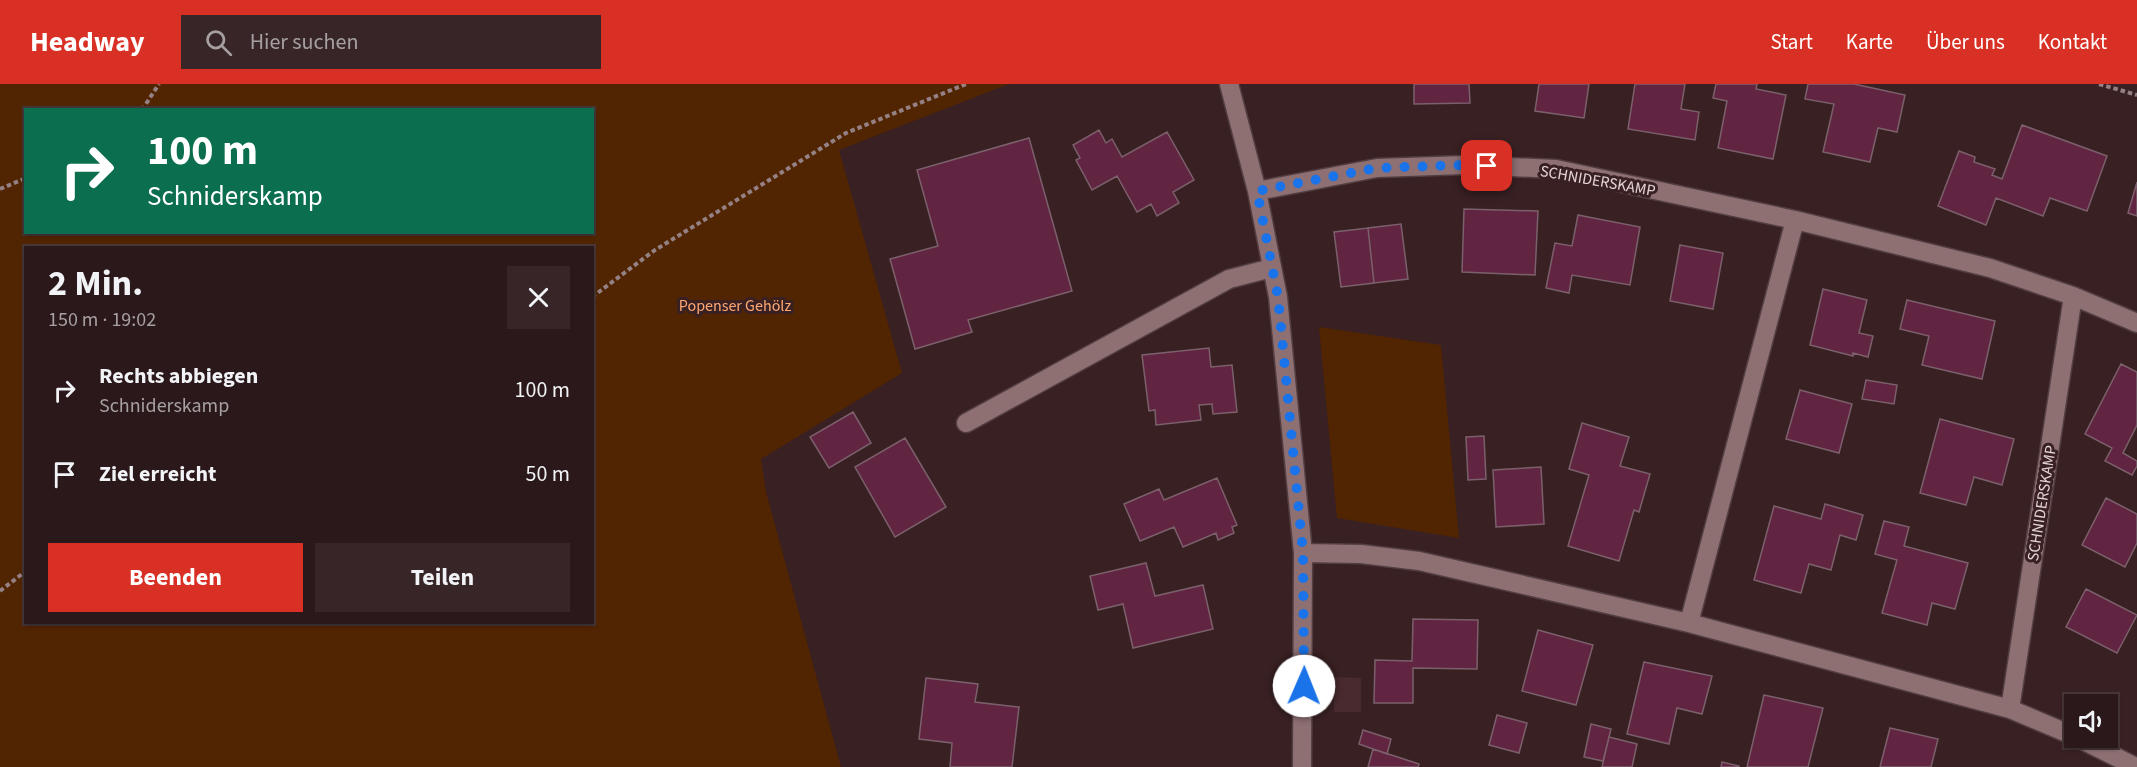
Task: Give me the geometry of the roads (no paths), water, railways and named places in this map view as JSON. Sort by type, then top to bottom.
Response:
[{"type":"street","points":[[1229,84],[1257,191],[1278,297],[1303,553],[1302,767]]},
{"type":"street","name":"SCHNIDERSKAMP","points":[[1257,191],[1377,168],[1464,165],[1556,169],[1796,220],[1990,268],[2073,296],[2137,323]]},
{"type":"street","points":[[1689,623],[1796,220]]},
{"type":"street","points":[[966,423],[1229,279],[1272,268]]},
{"type":"street","name":"SCHNIDERSKAMP","points":[[2010,709],[2073,296]]},
{"type":"street","points":[[1303,553],[1361,554],[1419,561],[1689,623],[2010,709],[2064,732]]},
{"type":"street","points":[[2098,748],[2136,767]]},
{"type":"park label","name":"Popenser Gehölz","points":[[735,305]]}]
